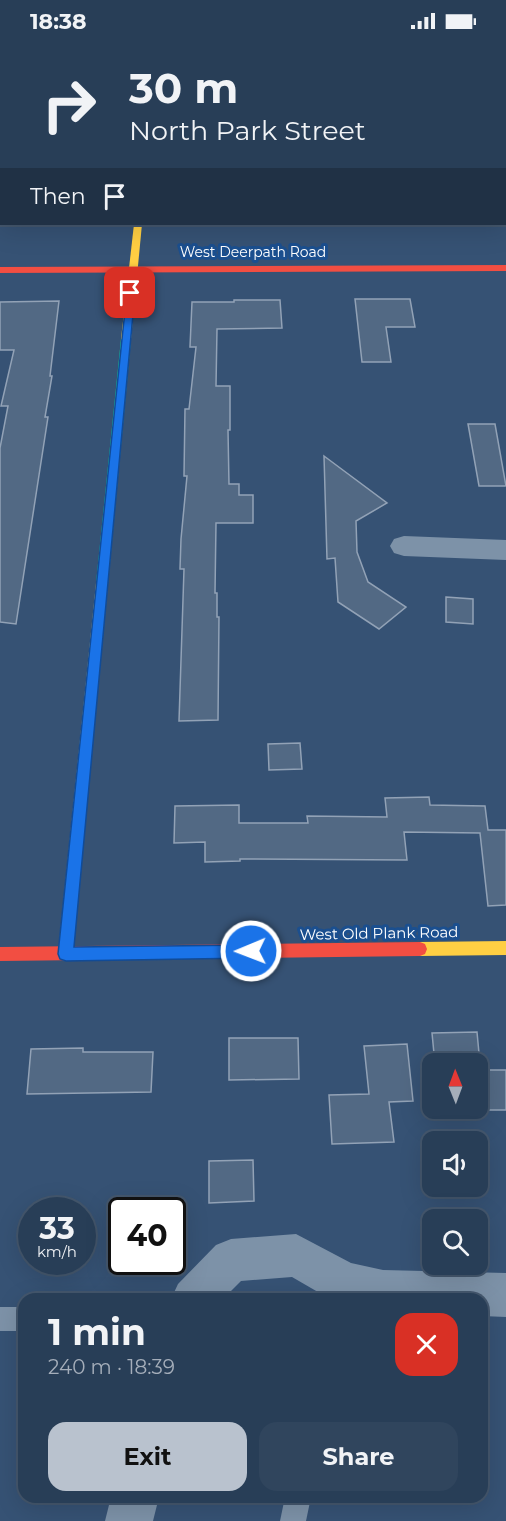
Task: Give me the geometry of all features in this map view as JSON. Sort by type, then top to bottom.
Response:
[{"type":"street","points":[[66,954],[138,225]]},
{"type":"street","name":"West Deerpath Road","points":[[0,270],[506,268]]},
{"type":"street","points":[[404,546],[506,550]]},
{"type":"street","name":"West Old Plank Road","points":[[0,954],[506,948]]},
{"type":"street","points":[[199,1293],[231,1260],[296,1255],[343,1291],[424,1293]]},
{"type":"street","points":[[488,1295],[506,1295]]},
{"type":"street","points":[[129,1521],[134,1503]]},
{"type":"lane","points":[[0,1318],[18,1319]]},
{"type":"lane","points":[[293,1521],[297,1503]]},
{"type":"building","points":[[355,299],[410,299],[415,327],[386,327],[391,362],[362,362]]},
{"type":"building","points":[[234,300],[280,300],[282,328],[217,329],[216,386],[230,386],[229,484],[239,484],[239,495],[253,495],[253,523],[216,523],[215,593],[217,593],[217,617],[219,617],[218,720],[179,721],[184,569],[180,569],[187,476],[184,476],[185,409],[189,409],[196,347],[190,347],[192,302],[234,302]]},
{"type":"building","points":[[59,301],[50,376],[52,376],[45,417],[48,417],[16,624],[0,622],[0,448],[8,406],[1,406],[14,350],[0,350],[0,302]]},
{"type":"building","points":[[468,424],[495,424],[506,486],[479,486]]},
{"type":"building","points":[[324,456],[387,503],[356,521],[357,552],[368,582],[406,607],[379,629],[338,602],[335,558],[327,559]]},
{"type":"building","points":[[446,597],[473,599],[473,624],[446,622]]},
{"type":"building","points":[[300,743],[302,769],[269,770],[268,744]]},
{"type":"building","points":[[429,797],[430,805],[485,806],[488,830],[506,830],[506,905],[488,906],[480,833],[404,832],[407,860],[240,859],[240,861],[205,862],[205,842],[174,843],[175,806],[239,805],[239,823],[308,823],[307,816],[387,817],[385,798]]},
{"type":"building","points":[[477,1032],[479,1053],[434,1053],[432,1033]]},
{"type":"building","points":[[229,1038],[298,1038],[299,1079],[229,1080]]},
{"type":"building","points":[[407,1044],[413,1101],[389,1102],[394,1142],[332,1144],[329,1095],[369,1094],[364,1046]]},
{"type":"building","points":[[83,1048],[83,1052],[153,1052],[151,1092],[27,1094],[31,1049]]},
{"type":"building","points":[[488,1070],[506,1070],[506,1110],[488,1110]]},
{"type":"building","points":[[253,1160],[254,1201],[209,1203],[209,1161]]},
{"type":"traffic: fast","points":[[102,583],[126,339]]},
{"type":"traffic: slow","points":[[126,339],[138,225]]},
{"type":"traffic: slow","points":[[65,954],[102,583]]},
{"type":"traffic: slow","points":[[420,949],[506,948]]},
{"type":"traffic: jam","points":[[0,270],[506,268]]},
{"type":"traffic: jam","points":[[0,954],[420,949]]},
{"type":"route","points":[[130,293],[66,954],[251,951]]}]
